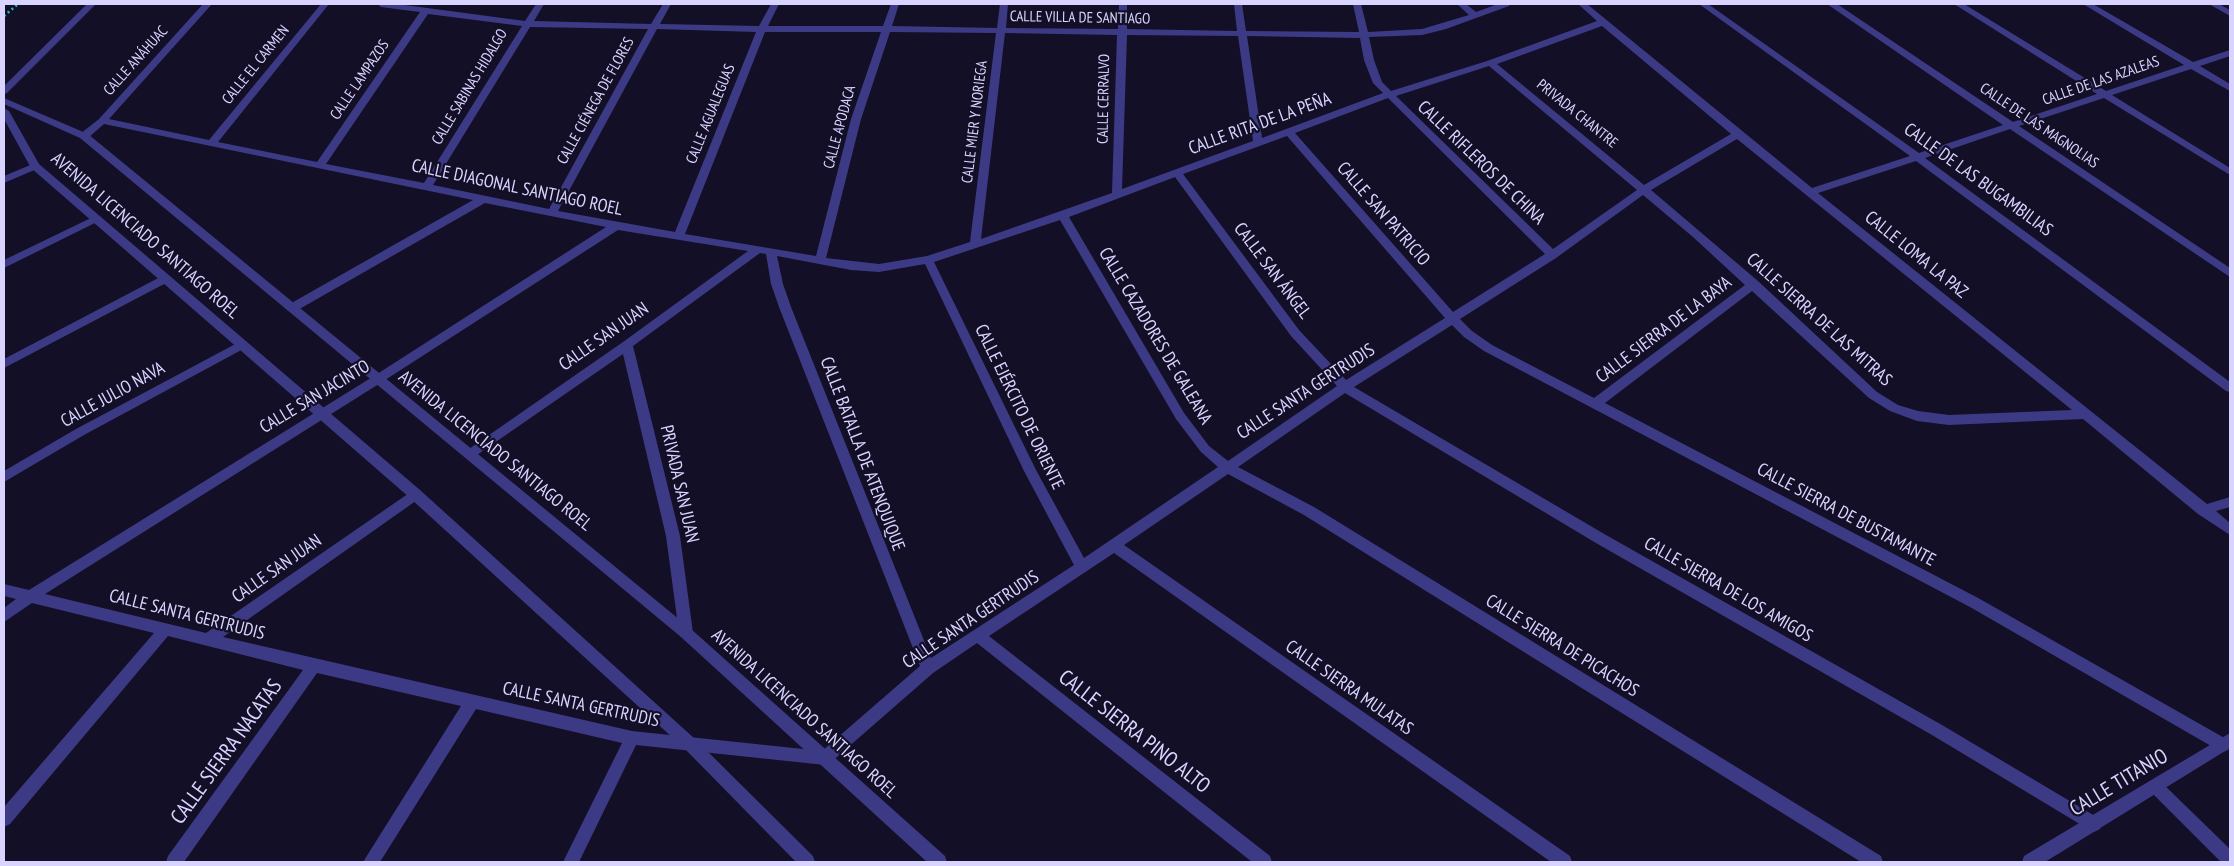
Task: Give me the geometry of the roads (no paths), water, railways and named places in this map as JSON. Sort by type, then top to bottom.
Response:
[{"type":"street","points":[[4,90],[92,4]]},
{"type":"street","name":"CALLE ANÁHUAC","points":[[84,136],[102,121],[208,4]]},
{"type":"street","name":"CALLE EL CARMEN","points":[[211,144],[325,4]]},
{"type":"street","name":"CALLE VILLA DE SANTIAGO","points":[[381,4],[526,24],[762,29],[1364,36],[1422,32],[1476,16],[1506,4]]},
{"type":"street","name":"CALLE SABINAS HIDALGO","points":[[426,187],[540,4]]},
{"type":"street","name":"CALLE CIÉNEGA DE FLORES","points":[[552,212],[666,4]]},
{"type":"street","name":"CALLE AGUALEGUAS","points":[[678,237],[762,29],[775,4]]},
{"type":"street","name":"CALLE APODACA","points":[[820,260],[856,119],[895,4]]},
{"type":"street","name":"CALLE MIER Y NORIEGA","points":[[974,243],[1004,4]]},
{"type":"street","name":"CALLE CERRALVO","points":[[1117,194],[1120,32],[1123,4]]},
{"type":"street","points":[[1238,4],[1258,142]]},
{"type":"street","name":"CALLE RIFLEROS DE CHINA","points":[[1357,4],[1372,72],[1388,95],[1552,255]]},
{"type":"street","points":[[1461,4],[1476,16]]},
{"type":"street","name":"CALLE LOMA LA PAZ","points":[[1582,4],[1738,134],[2230,530]]},
{"type":"street","name":"CALLE DE LAS BUGAMBILIAS","points":[[1704,4],[1918,157],[2230,388]]},
{"type":"street","name":"CALLE DE LAS MAGNOLIAS","points":[[1831,4],[2230,273]]},
{"type":"street","points":[[1958,4],[2230,172]]},
{"type":"street","points":[[2087,4],[2230,88]]},
{"type":"street","points":[[2213,4],[2230,13]]},
{"type":"street","name":"CALLE LAMPAZOS","points":[[319,166],[426,11]]},
{"type":"street","name":"CALLE RITA DE LA PEÑA","points":[[928,260],[974,243],[1063,215],[1388,95],[1490,63],[1604,22]]},
{"type":"street","name":"CALLE DE LAS AZALEAS","points":[[1811,192],[2230,53]]},
{"type":"street","name":"PRIVADA CHANTRE","points":[[1490,63],[1645,190]]},
{"type":"street","name":"AVENIDA LICENCIADO SANTIAGO ROEL","points":[[4,101],[84,136],[686,633],[939,862]]},
{"type":"street","name":"AVENIDA LICENCIADO SANTIAGO ROEL","points":[[4,111],[35,166],[415,494],[690,744],[807,862]]},
{"type":"street","name":"CALLE DIAGONAL SANTIAGO ROEL","points":[[102,121],[678,237],[765,250],[851,266],[879,268],[928,260]]},
{"type":"street","name":"CALLE SAN PATRICIO","points":[[1288,131],[1453,320]]},
{"type":"street","name":"CALLE SANTA GERTRUDIS","points":[[4,590],[314,666],[632,738],[825,758],[928,668],[1082,567],[1345,387],[1453,320],[1552,255],[1645,190],[1738,134]]},
{"type":"street","points":[[4,180],[35,166]]},
{"type":"street","name":"CALLE SAN ÁNGEL","points":[[1176,172],[1295,333],[1345,387]]},
{"type":"street","name":"CALLE SIERRA DE LAS MITRAS","points":[[1645,190],[1754,284],[1873,395],[1894,408],[1918,416],[1949,420],[2084,414]]},
{"type":"street","points":[[292,308],[483,199]]},
{"type":"street","name":"CALLE CAZADORES DE GALEANA","points":[[1063,215],[1180,416],[1205,449],[1227,466]]},
{"type":"street","points":[[4,264],[95,219]]},
{"type":"street","name":"CALLE SAN JACINTO","points":[[4,616],[31,596],[320,413],[378,379],[616,226]]},
{"type":"street","name":"CALLE SAN JUAN","points":[[470,454],[765,250]]},
{"type":"street","name":"CALLE BATALLA DE ATENQUIQUE","points":[[765,250],[773,268],[785,307],[928,668]]},
{"type":"street","name":"CALLE EJÉRCITO DE ORIENTE","points":[[928,260],[1030,471],[1082,567]]},
{"type":"street","points":[[4,364],[164,279]]},
{"type":"street","name":"CALLE SIERRA DE LA BAYA","points":[[1594,405],[1754,284]]},
{"type":"street","name":"CALLE SIERRA DE BUSTAMANTE","points":[[1453,320],[1468,334],[1488,348],[1974,603],[2226,743]]},
{"type":"street","name":"CALLE JULIO NAVA","points":[[4,476],[80,432],[241,345]]},
{"type":"street","name":"PRIVADA SAN JUAN","points":[[626,345],[673,536],[686,633]]},
{"type":"street","name":"CALLE SIERRA DE LOS AMIGOS","points":[[1345,387],[1601,539],[1937,730],[2094,824]]},
{"type":"street","name":"CALLE SIERRA DE PICACHOS","points":[[1227,466],[1309,511],[1875,862]]},
{"type":"street","name":"CALLE SAN JUAN","points":[[209,639],[415,494]]},
{"type":"street","points":[[2203,510],[2230,502]]},
{"type":"street","name":"CALLE SIERRA MULATAS","points":[[1113,545],[1564,862]]},
{"type":"street","points":[[4,820],[166,629]]},
{"type":"street","name":"CALLE SIERRA PINO ALTO","points":[[978,635],[1264,862]]},
{"type":"street","name":"CALLE SIERRA NACATAS","points":[[174,862],[314,666]]},
{"type":"street","points":[[371,862],[473,701]]},
{"type":"street","points":[[571,862],[632,738]]},
{"type":"street","name":"CALLE TITANIO","points":[[2030,862],[2226,743]]},
{"type":"street","points":[[2155,786],[2230,860]]}]
